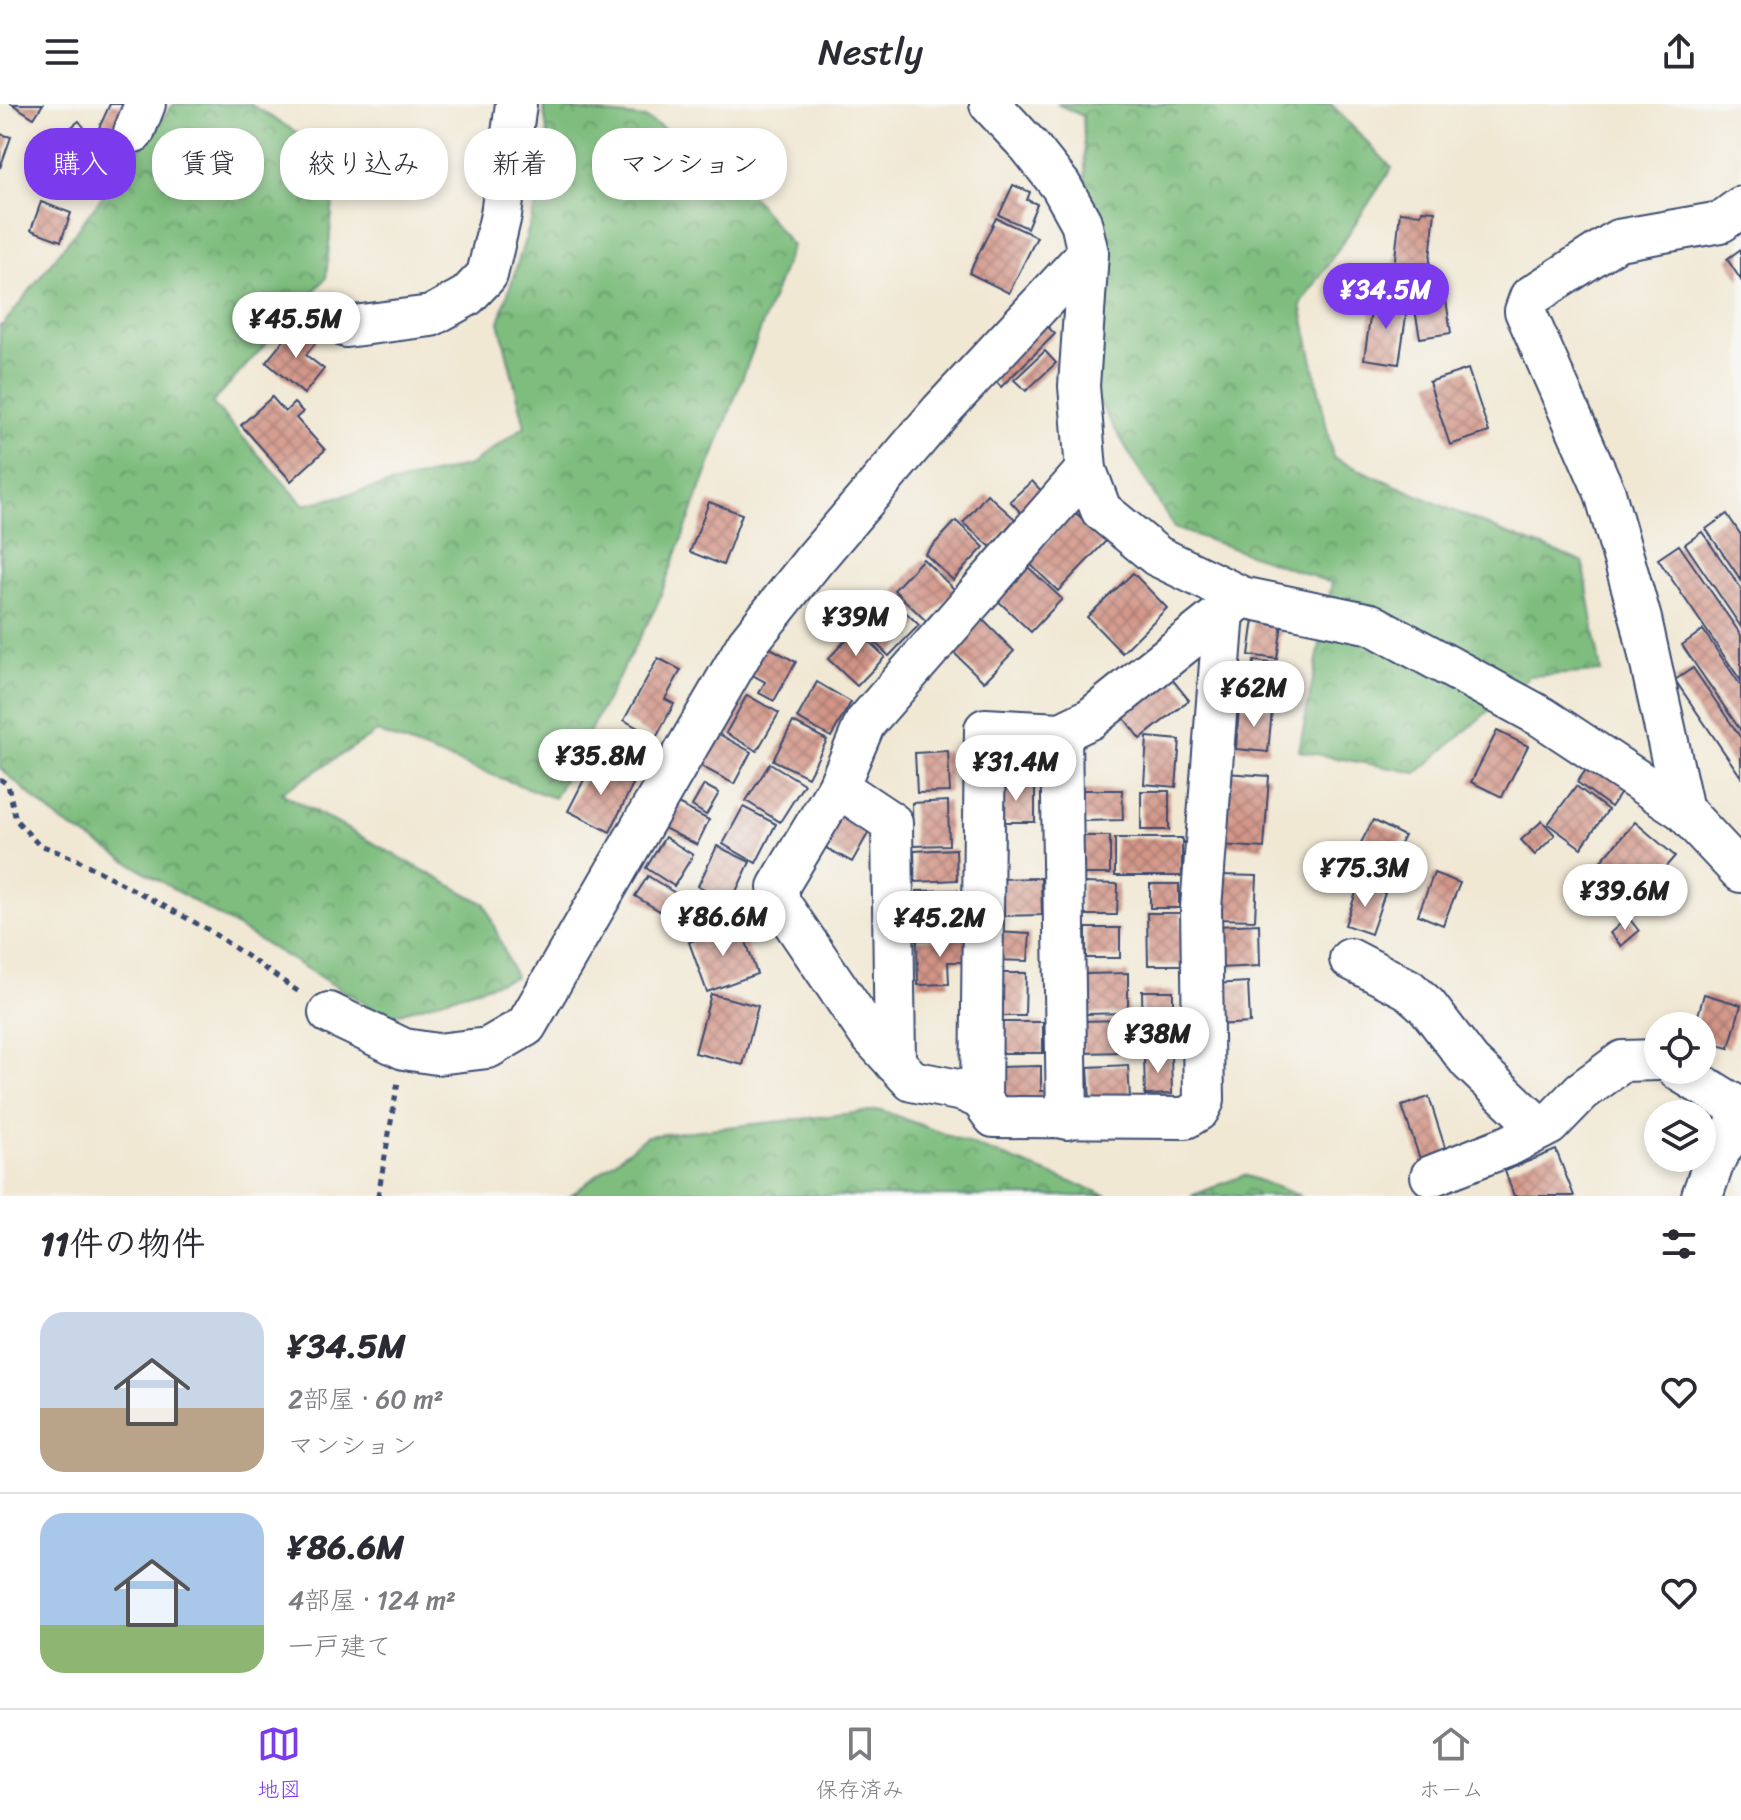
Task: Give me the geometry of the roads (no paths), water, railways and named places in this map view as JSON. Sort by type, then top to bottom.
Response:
[{"type":"street","points":[[346,327],[431,316],[467,296],[487,275],[501,215],[516,104]]},
{"type":"street","points":[[990,104],[1061,186],[1081,222],[1088,253],[1079,386],[1086,470],[1101,510],[1157,556],[1233,605],[1371,624],[1542,717],[1683,810],[1741,872]]},
{"type":"street","points":[[1683,810],[1641,619],[1605,493],[1525,311],[1530,297],[1618,240],[1721,222],[1741,207]]},
{"type":"street","points":[[329,1013],[404,1049],[437,1054],[488,1048],[526,1026],[747,644],[941,411],[1088,253]]},
{"type":"street","points":[[1086,470],[865,723],[838,787],[778,887],[780,903],[869,1034],[912,1081],[963,1091],[981,1099],[994,1117],[1186,1118],[1199,1110],[1204,1100],[1201,908],[1233,605]]},
{"type":"street","points":[[981,1099],[985,729],[1061,733],[1090,719],[1233,605]]},
{"type":"street","points":[[1061,733],[1067,1119]]},
{"type":"street","points":[[838,787],[892,823],[895,1063]]},
{"type":"street","points":[[1350,959],[1408,989],[1427,1006],[1470,1062],[1541,1129]]},
{"type":"street","points":[[1431,1176],[1510,1145],[1549,1125],[1582,1091],[1623,1061],[1644,1060]]},
{"type":"street","points":[[1701,1084],[1741,1109]]},
{"type":"street","points":[[1702,1196],[1715,1159],[1741,1117]]}]
